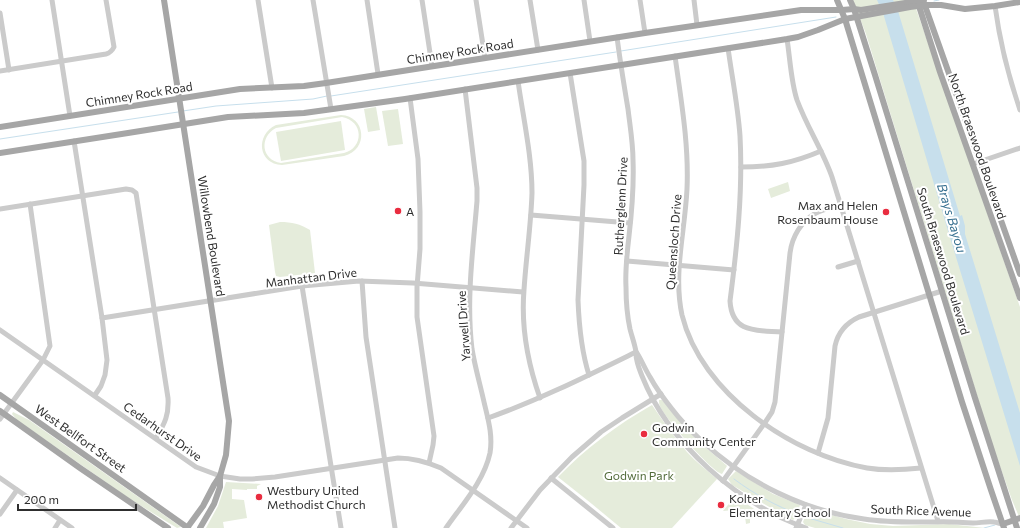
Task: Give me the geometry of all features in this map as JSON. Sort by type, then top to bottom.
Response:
[{"type":"main road","name":"Willowbend Boulevard","points":[[164,0],[229,421],[227,450],[220,476],[220,487],[214,504],[200,528]]},
{"type":"main road","points":[[837,0],[842,10]]},
{"type":"main road","name":"South Braeswood Boulevard","points":[[850,0],[975,398],[1017,519],[1017,528]]},
{"type":"main road","name":"Chimney Rock Road","points":[[845,19],[856,18],[862,13],[921,2],[965,9],[1020,2]]},
{"type":"main road","name":"North Braeswood Boulevard","points":[[921,2],[954,88],[1019,271]]},
{"type":"main road","name":"North Braeswood Boulevard","points":[[921,2],[940,72],[1020,298]]},
{"type":"main road","name":"Chimney Rock Road","points":[[0,127],[70,116],[180,102],[240,89],[327,86],[378,74],[590,41],[617,41],[645,32],[801,10],[854,9],[862,13]]},
{"type":"main road","name":"South Braeswood Boulevard","points":[[842,10],[1001,526]]},
{"type":"main road","points":[[0,152],[128,133],[183,121],[304,113],[330,106],[410,98],[787,39],[798,37],[845,19]]},
{"type":"main road","points":[[947,90],[954,88]]},
{"type":"main road","points":[[876,121],[888,117]]},
{"type":"main road","points":[[902,206],[914,202]]},
{"type":"main road","name":"West Bellfort Street","points":[[0,395],[188,528]]},
{"type":"main road","points":[[962,402],[975,398]]},
{"type":"main road","name":"West Bellfort Street","points":[[1,415],[168,528]]},
{"type":"main road","name":"Willowbend Boulevard","points":[[188,528],[203,506],[220,476]]},
{"type":"main road","name":"South Rice Avenue","points":[[1001,526],[1017,519]]},
{"type":"street","points":[[52,0],[70,116]]},
{"type":"street","points":[[0,71],[109,53],[114,47],[106,0]]},
{"type":"street","points":[[258,0],[272,88]]},
{"type":"street","points":[[313,0],[330,106]]},
{"type":"street","points":[[367,0],[378,74]]},
{"type":"street","points":[[422,0],[432,66]]},
{"type":"street","points":[[476,0],[485,58]]},
{"type":"street","points":[[530,0],[538,50]]},
{"type":"street","points":[[584,0],[590,41]]},
{"type":"street","points":[[640,0],[645,32]]},
{"type":"street","points":[[694,0],[697,25]]},
{"type":"street","points":[[995,6],[1002,50],[1020,110]]},
{"type":"street","points":[[0,13],[9,70]]},
{"type":"street","points":[[787,39],[794,89],[797,99],[827,164],[938,522]]},
{"type":"street","name":"Rutherglenn Drive","points":[[617,41],[633,146],[634,175],[626,286],[628,316],[637,361],[642,376],[653,399],[670,425],[686,446],[723,481]]},
{"type":"street","points":[[728,48],[739,122],[741,167],[739,213],[730,301],[731,308],[735,319],[744,327],[750,329],[782,332]]},
{"type":"street","name":"Queensloch Drive","points":[[676,56],[687,155],[687,190],[679,265],[679,288],[682,315],[690,339],[711,374],[734,400],[764,424]]},
{"type":"street","points":[[570,73],[584,161],[578,319],[582,348],[589,375]]},
{"type":"street","points":[[518,81],[531,167],[532,187],[531,215],[523,292],[525,328],[534,382],[540,398]]},
{"type":"street","name":"Yarwell Drive","points":[[446,528],[482,476],[488,462],[491,440],[488,418],[472,349],[470,288],[477,188],[465,89]]},
{"type":"street","points":[[410,98],[418,159],[420,249],[417,305],[419,334],[430,400],[434,436],[434,445],[429,463]]},
{"type":"street","points":[[74,141],[102,318],[107,360],[107,367],[103,382],[95,395]]},
{"type":"street","points":[[973,164],[1020,148]]},
{"type":"street","points":[[741,167],[758,167],[783,164],[821,151]]},
{"type":"street","points":[[0,209],[126,189],[132,190],[136,193],[155,310],[168,407],[166,420],[156,438]]},
{"type":"street","points":[[1,415],[12,403],[43,360],[50,346],[30,204]]},
{"type":"street","points":[[806,528],[797,526],[759,505],[723,481],[772,412],[775,402],[792,240],[802,224],[810,217],[840,205]]},
{"type":"street","points":[[531,215],[630,223]]},
{"type":"street","points":[[627,261],[734,270]]},
{"type":"street","points":[[838,267],[858,261]]},
{"type":"street","points":[[1011,272],[1019,271]]},
{"type":"street","points":[[362,281],[366,337],[395,528]]},
{"type":"street","name":"Manhattan Drive","points":[[102,318],[302,286],[362,281],[523,292]]},
{"type":"street","points":[[302,286],[341,528]]},
{"type":"street","points":[[818,453],[828,418],[836,340],[840,331],[853,320],[942,291]]},
{"type":"street","name":"Cedarhurst Drive","points":[[0,330],[95,395],[196,468],[220,476],[240,479],[262,479],[406,458],[429,463],[441,468],[473,490]]},
{"type":"street","points":[[488,418],[510,411],[540,398],[636,352]]},
{"type":"street","name":"Rutherglenn Drive","points":[[636,352],[650,378],[672,410],[688,428],[733,467]]},
{"type":"street","points":[[512,528],[551,478],[572,457],[602,432],[661,394]]},
{"type":"street","points":[[764,424],[788,439],[818,453],[852,465],[884,470],[921,468]]},
{"type":"street","name":"South Rice Avenue","points":[[733,467],[787,497],[824,511],[863,519],[899,523],[996,522],[1001,526]]},
{"type":"street","points":[[0,478],[72,528]]},
{"type":"street","points":[[551,478],[613,528]]},
{"type":"street","points":[[0,514],[17,490]]},
{"type":"street","points":[[473,490],[527,528]]},
{"type":"street","points":[[797,526],[806,505]]},
{"type":"street","points":[[55,528],[60,520]]},
{"type":"green space","points":[[853,0],[913,0],[1020,307],[1020,519],[991,441],[866,34]]},
{"type":"green space","points":[[376,107],[380,130],[368,132],[364,109]]},
{"type":"green space","points":[[398,109],[403,144],[388,146],[382,111]]},
{"type":"green space","points":[[341,115],[356,121],[360,127],[361,141],[352,153],[344,156],[282,165],[268,160],[264,155],[262,148],[262,142],[265,135],[276,125]],"holes":[[[342,117],[349,119],[358,129],[359,135],[355,146],[351,150],[344,153],[281,163],[269,158],[266,153],[265,142],[267,137],[276,128]]]},
{"type":"green space","points":[[341,121],[345,150],[281,161],[276,132]]},
{"type":"green space","points":[[788,182],[790,191],[771,198],[768,189]]},
{"type":"green space","points":[[280,222],[296,224],[310,230],[315,273],[280,277],[276,276],[269,225]]},
{"type":"green space","points":[[659,400],[662,400],[698,441],[727,466],[722,474],[708,464],[678,432],[663,412]]},
{"type":"green space","name":"Godwin Park","points":[[652,405],[687,452],[717,479],[672,528],[621,528],[558,477],[602,438]]},
{"type":"green space","points":[[13,412],[29,420],[181,527],[177,528],[130,499],[17,420],[12,414]]},
{"type":"green space","points":[[736,471],[773,494],[800,505],[796,517],[793,520],[783,515],[732,485],[728,479]]},
{"type":"green space","points":[[226,482],[261,484],[257,486],[257,489],[232,489],[232,499],[244,500],[247,518],[223,522],[224,528],[206,528],[218,506]]},
{"type":"green space","points":[[731,493],[757,511],[757,514],[750,517],[750,523],[746,524],[744,509],[723,511],[732,500],[728,496]]},
{"type":"green space","points":[[810,509],[870,524],[893,526],[949,524],[985,528],[815,528],[805,525],[803,522],[807,512]]},
{"type":"water","name":"Brays Bayou","points":[[877,0],[893,0],[898,11],[960,216],[962,215],[965,226],[965,234],[1020,413],[1020,466],[883,13]]},
{"type":"waterway","points":[[934,1],[939,0]]},
{"type":"waterway","points":[[621,51],[836,17]]},
{"type":"waterway","points":[[331,96],[616,52]]},
{"type":"waterway","points":[[183,111],[216,106],[313,99],[327,96]]},
{"type":"waterway","points":[[0,139],[178,112]]},
{"type":"waterway","points":[[734,479],[749,490],[782,508],[800,515]]},
{"type":"waterway","points":[[803,516],[843,528]]},
{"type":"waterway","points":[[984,528],[995,525]]},
{"type":"place","name":"A","points":[[398,211]]},
{"type":"place","name":"Max and Helen Rosenbaum House","points":[[886,212]]},
{"type":"place","name":"Godwin Community Center","points":[[644,434]]},
{"type":"place","name":"Westbury United Methodist Church","points":[[259,497]]},
{"type":"place","name":"Kolter Elementary School","points":[[721,505]]}]
